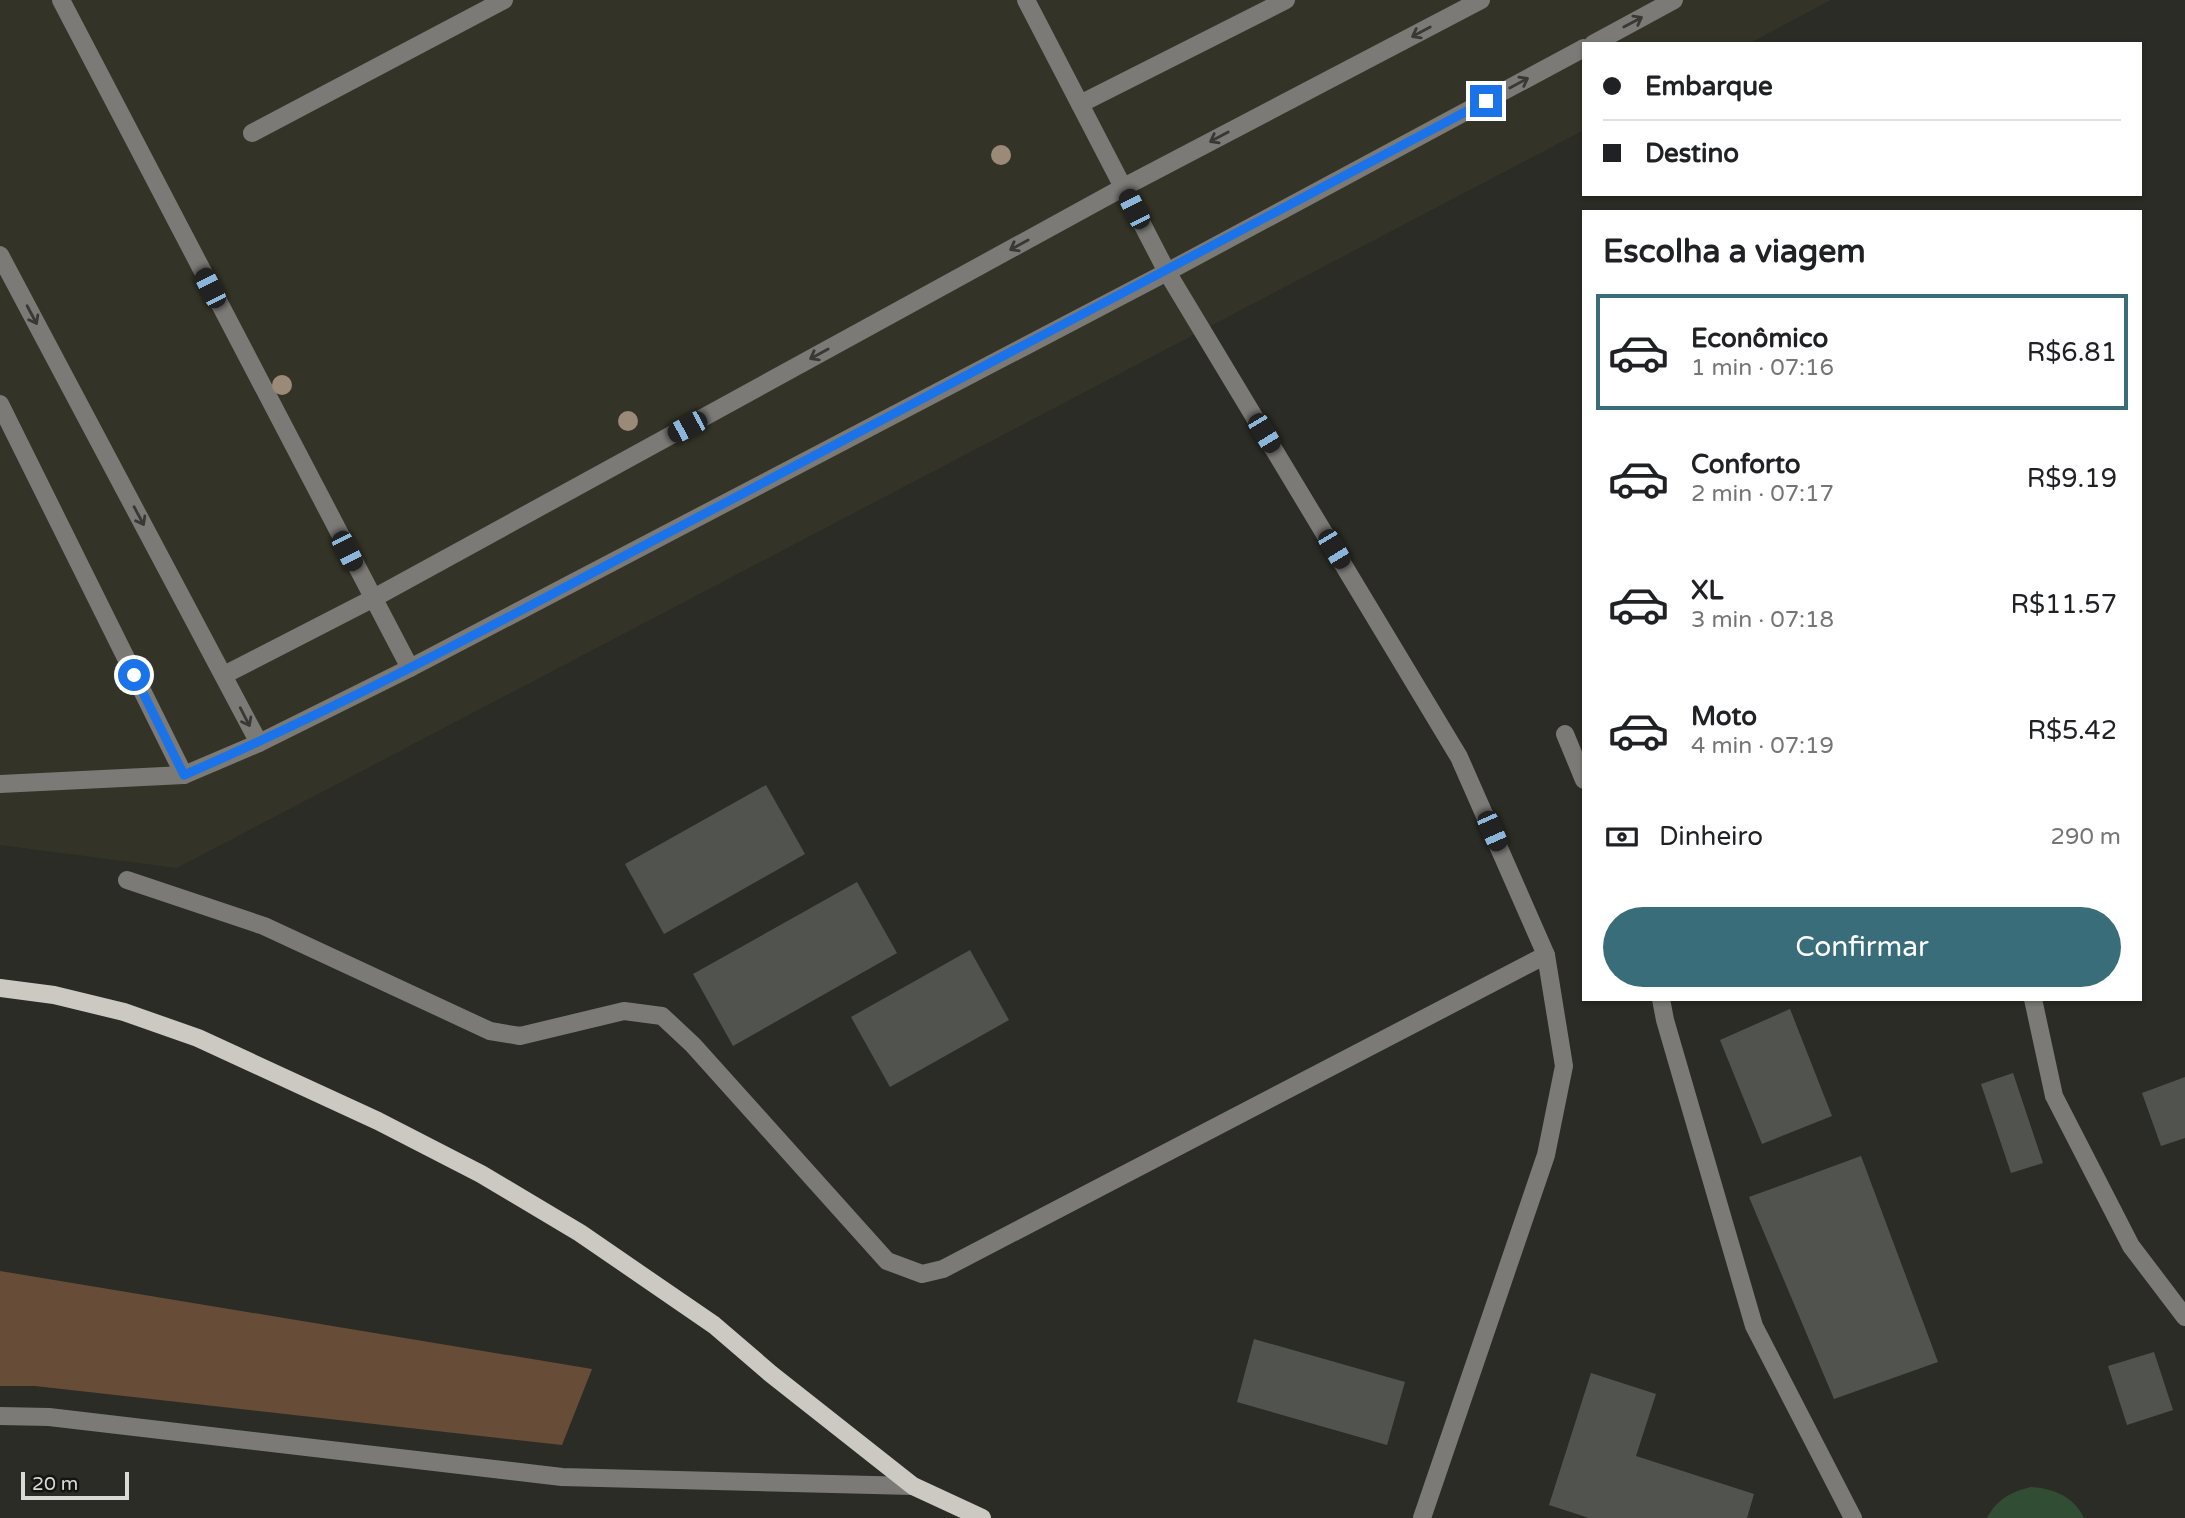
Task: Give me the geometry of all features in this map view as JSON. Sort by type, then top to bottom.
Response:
[{"type":"main road","points":[[0,988],[54,995],[124,1012],[198,1038],[378,1121],[481,1174],[580,1233],[714,1325],[771,1374],[913,1486],[982,1518]]},
{"type":"street","points":[[61,0],[410,668]]},
{"type":"street","points":[[252,133],[503,0]]},
{"type":"street","points":[[1026,0],[1167,272],[1459,757],[1546,955],[1564,1066],[1546,1155],[1422,1518]]},
{"type":"street","points":[[1080,104],[1286,0]]},
{"type":"street","points":[[224,675],[372,599],[1124,187],[1481,0]]},
{"type":"street","points":[[1597,42],[1674,0]]},
{"type":"street","points":[[0,784],[184,775],[259,743],[410,668],[1167,272],[1582,49]]},
{"type":"street","points":[[0,255],[259,743]]},
{"type":"street","points":[[0,404],[5,427],[184,775]]},
{"type":"street","points":[[1565,734],[1582,775]]},
{"type":"street","points":[[127,880],[264,926],[490,1031],[520,1036],[624,1011],[662,1016],[694,1045],[887,1261],[922,1273],[943,1269],[1546,955]]},
{"type":"street","points":[[1661,1001],[1754,1326],[1853,1518]]},
{"type":"street","points":[[2033,1001],[2054,1096],[2131,1246],[2185,1317]]},
{"type":"street","points":[[0,1416],[49,1417],[562,1477],[913,1486]]},
{"type":"shaded area","points":[[0,0],[1831,0],[1752,42],[1582,42],[1582,131],[177,868],[0,845]]},
{"type":"shaded area","points":[[0,1271],[592,1369],[562,1445],[35,1386],[0,1386]]},
{"type":"shaded area","points":[[2031,1487],[2062,1495],[2080,1510],[2084,1518],[1987,1518],[2005,1497]]},
{"type":"building","points":[[766,785],[805,854],[664,934],[625,864]]},
{"type":"building","points":[[857,882],[897,953],[733,1046],[693,974]]},
{"type":"building","points":[[970,950],[1009,1020],[890,1087],[851,1017]]},
{"type":"building","points":[[1790,1009],[1832,1116],[1762,1144],[1720,1040]]},
{"type":"building","points":[[2013,1073],[2043,1163],[2011,1173],[1981,1084]]},
{"type":"building","points":[[2185,1077],[2185,1138],[2161,1146],[2142,1093]]},
{"type":"building","points":[[1861,1156],[1938,1362],[1834,1399],[1749,1197]]},
{"type":"building","points":[[1254,1339],[1405,1382],[1387,1445],[1237,1402]]},
{"type":"building","points":[[2154,1352],[2173,1410],[2127,1425],[2108,1366]]},
{"type":"building","points":[[1591,1373],[1656,1394],[1636,1456],[1754,1494],[1747,1518],[1589,1518],[1549,1505]]},
{"type":"route","points":[[134,675],[184,775],[259,743],[410,668],[1167,272],[1486,101]]}]
